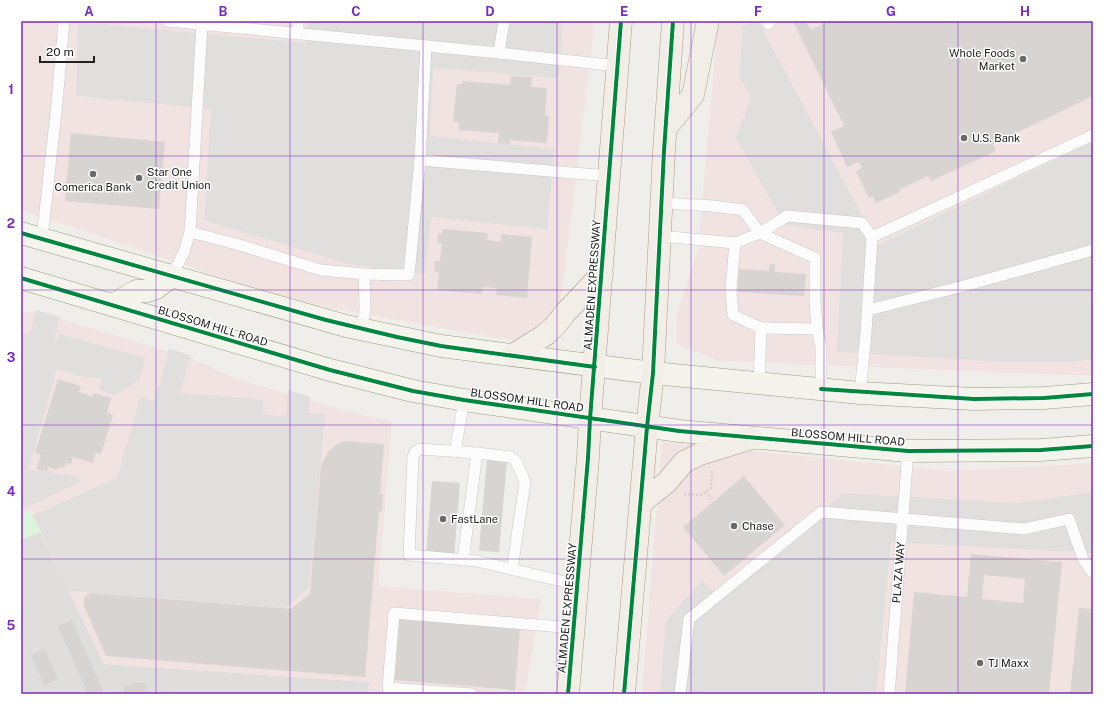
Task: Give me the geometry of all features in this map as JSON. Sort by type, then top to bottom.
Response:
[{"type":"main road","name":"ALMADEN EXPRESSWAY","points":[[568,694],[578,585],[621,21]]},
{"type":"main road","points":[[624,694],[654,373],[660,236],[673,21]]},
{"type":"main road","points":[[666,128],[693,94],[708,21]]},
{"type":"main road","points":[[21,234],[362,330],[441,346],[595,367],[860,392],[974,399],[1044,398],[1093,394]]},
{"type":"main road","points":[[513,355],[545,335],[555,326],[566,312],[602,274]]},
{"type":"main road","points":[[113,305],[136,291],[147,291],[156,288],[172,276]]},
{"type":"main road","name":"BLOSSOM HILL ROAD","points":[[21,278],[330,370],[413,391],[464,400],[648,427],[752,438],[908,450],[1041,450],[1093,446]]},
{"type":"main road","points":[[641,503],[667,482],[684,462],[700,454],[752,438]]},
{"type":"lane","points":[[42,239],[57,103],[64,21]]},
{"type":"lane","points":[[167,21],[618,66]]},
{"type":"lane","points":[[298,21],[298,34]]},
{"type":"lane","points":[[499,53],[504,21]]},
{"type":"lane","points":[[172,276],[184,252],[190,232],[202,24]]},
{"type":"lane","points":[[190,232],[236,244],[321,270],[364,274],[409,275],[420,160],[426,46]]},
{"type":"lane","points":[[872,237],[1093,135]]},
{"type":"lane","points":[[420,160],[609,176]]},
{"type":"lane","points":[[662,203],[713,206],[743,210],[760,233],[815,258],[815,300],[817,330],[821,348],[821,389]]},
{"type":"lane","points":[[660,236],[734,243],[760,233],[787,216],[862,223],[872,237],[868,310],[860,392]]},
{"type":"lane","points":[[734,243],[731,289],[733,315],[761,328],[817,330]]},
{"type":"lane","points":[[868,310],[960,287],[1093,250]]},
{"type":"lane","points":[[362,330],[365,308],[364,274]]},
{"type":"lane","points":[[759,383],[761,328]]},
{"type":"lane","points":[[456,452],[464,400]]},
{"type":"lane","points":[[512,570],[525,482],[516,461],[511,457],[477,453],[420,449],[415,452],[413,457],[409,555],[477,561],[512,570],[578,585]]},
{"type":"lane","name":"PLAZA WAY","points":[[889,694],[908,450]]},
{"type":"lane","points":[[463,560],[477,453]]},
{"type":"lane","points":[[680,694],[689,618],[820,512],[1024,529],[1069,520],[1083,559],[1093,572]]},
{"type":"lane","points":[[472,694],[388,688],[394,613],[574,628]]},
{"type":"path","points":[[682,494],[701,496],[711,488],[713,469]]},
{"type":"path","points":[[706,492],[714,501]]},
{"type":"shaded area","points":[[21,21],[595,21],[555,348],[291,301],[21,210]]},
{"type":"shaded area","points":[[308,21],[563,21],[559,78],[433,68],[430,136],[554,149],[547,229],[431,217],[425,274],[348,264],[204,220],[211,109],[76,96],[78,22],[306,43]]},
{"type":"shaded area","points":[[718,21],[1093,21],[1093,376],[717,361],[676,343],[677,313],[698,249]]},
{"type":"shaded area","points":[[754,21],[758,21],[878,245],[1093,142],[1093,359],[1074,362],[1004,362],[837,352],[843,233],[785,225],[736,138],[751,98],[739,76],[743,26]]},
{"type":"shaded area","points":[[36,310],[60,317],[54,341],[57,341],[59,334],[145,358],[139,381],[115,395],[99,390],[102,378],[83,377],[57,369],[28,470],[78,476],[79,483],[21,509],[21,332],[30,334]]},
{"type":"shaded area","points":[[21,311],[27,313],[33,311],[189,357],[239,380],[362,415],[392,421],[378,586],[541,599],[525,694],[368,694],[369,682],[104,664],[30,511],[21,515]]},
{"type":"shaded area","points":[[169,349],[191,355],[180,393],[264,400],[263,414],[284,416],[286,413],[288,390],[310,397],[309,413],[325,414],[309,588],[285,608],[69,591],[33,515],[117,478],[140,397],[153,401],[157,387],[160,385]]},
{"type":"shaded area","points":[[662,442],[949,471],[1093,463],[1093,694],[642,694]]},
{"type":"shaded area","points":[[1093,492],[1093,553],[891,542],[876,694],[660,694],[666,621],[702,580],[720,599],[843,493],[1016,503]]},
{"type":"shaded area","points":[[21,515],[33,515],[104,664],[369,682],[368,694],[21,694]]},
{"type":"green space","points":[[30,511],[41,532],[21,540],[21,515]]},
{"type":"building","points":[[793,21],[806,21],[811,30],[825,23],[824,21],[1093,21],[1093,96],[993,144],[996,151],[931,181],[928,176],[899,190],[900,192],[876,203],[873,196],[869,198],[856,171],[862,168],[859,162],[847,167],[831,132],[844,126]]},
{"type":"building","points":[[511,76],[532,77],[531,87],[547,88],[545,116],[549,116],[547,143],[510,140],[510,144],[498,143],[499,133],[459,130],[459,122],[453,122],[457,84],[462,85],[462,81],[510,85]]},
{"type":"building","points":[[71,133],[165,142],[159,209],[65,201]]},
{"type":"building","points":[[443,229],[488,233],[487,240],[501,242],[501,234],[532,237],[527,298],[496,295],[497,288],[483,287],[482,294],[437,290],[439,272],[434,271],[435,261],[440,261],[442,243],[437,243],[438,234],[442,234]]},
{"type":"building","points":[[770,264],[775,264],[775,272],[806,274],[804,296],[738,292],[739,269],[769,271]]},
{"type":"building","points":[[58,379],[81,386],[79,392],[92,396],[93,393],[111,398],[107,413],[113,415],[101,454],[96,452],[93,463],[73,457],[71,464],[66,463],[64,468],[58,467],[57,470],[48,467],[47,472],[36,469],[41,455],[35,453]]},
{"type":"building","points":[[346,441],[384,444],[380,494],[383,494],[382,511],[379,511],[365,677],[106,656],[84,606],[84,598],[90,593],[291,609],[310,594],[321,466],[328,452],[337,444]]},
{"type":"building","points":[[487,459],[507,461],[499,552],[479,551]]},
{"type":"building","name":"Chase","points":[[744,476],[785,525],[724,576],[683,527]]},
{"type":"building","name":"FastLane","points":[[432,481],[460,483],[454,557],[426,555]]},
{"type":"building","points":[[971,554],[1062,562],[1049,694],[905,694],[914,592],[967,597]],"holes":[[[984,575],[1025,579],[1023,603],[982,599]]]},
{"type":"building","points":[[1079,608],[1093,609],[1093,694],[1070,694]]},
{"type":"building","points":[[399,618],[520,628],[515,690],[394,680]]},
{"type":"building","points":[[72,620],[103,691],[95,694],[88,694],[58,626]]},
{"type":"building","points":[[45,649],[58,679],[44,685],[31,655]]},
{"type":"building","points":[[132,682],[146,683],[145,691],[172,694],[124,694],[124,686],[132,687]]},
{"type":"cycle path","points":[[568,694],[588,458],[621,21]]},
{"type":"cycle path","points":[[624,694],[653,373],[664,151],[673,21]]},
{"type":"cycle path","points":[[21,233],[326,320],[397,337],[441,346],[595,367]]},
{"type":"cycle path","points":[[21,278],[330,370],[413,391],[464,400],[679,431],[908,451],[1041,450],[1093,446]]},
{"type":"cycle path","points":[[821,389],[974,399],[1044,398],[1093,394]]},
{"type":"place","name":"Whole Foods Market","points":[[1023,59]]},
{"type":"place","name":"U.S. Bank","points":[[964,138]]},
{"type":"place","name":"Comerica Bank","points":[[93,174]]},
{"type":"place","name":"Star One Credit Union","points":[[139,178]]},
{"type":"place","name":"FastLane","points":[[443,519]]},
{"type":"place","name":"Chase","points":[[734,526]]},
{"type":"place","name":"TJ Maxx","points":[[980,663]]}]
